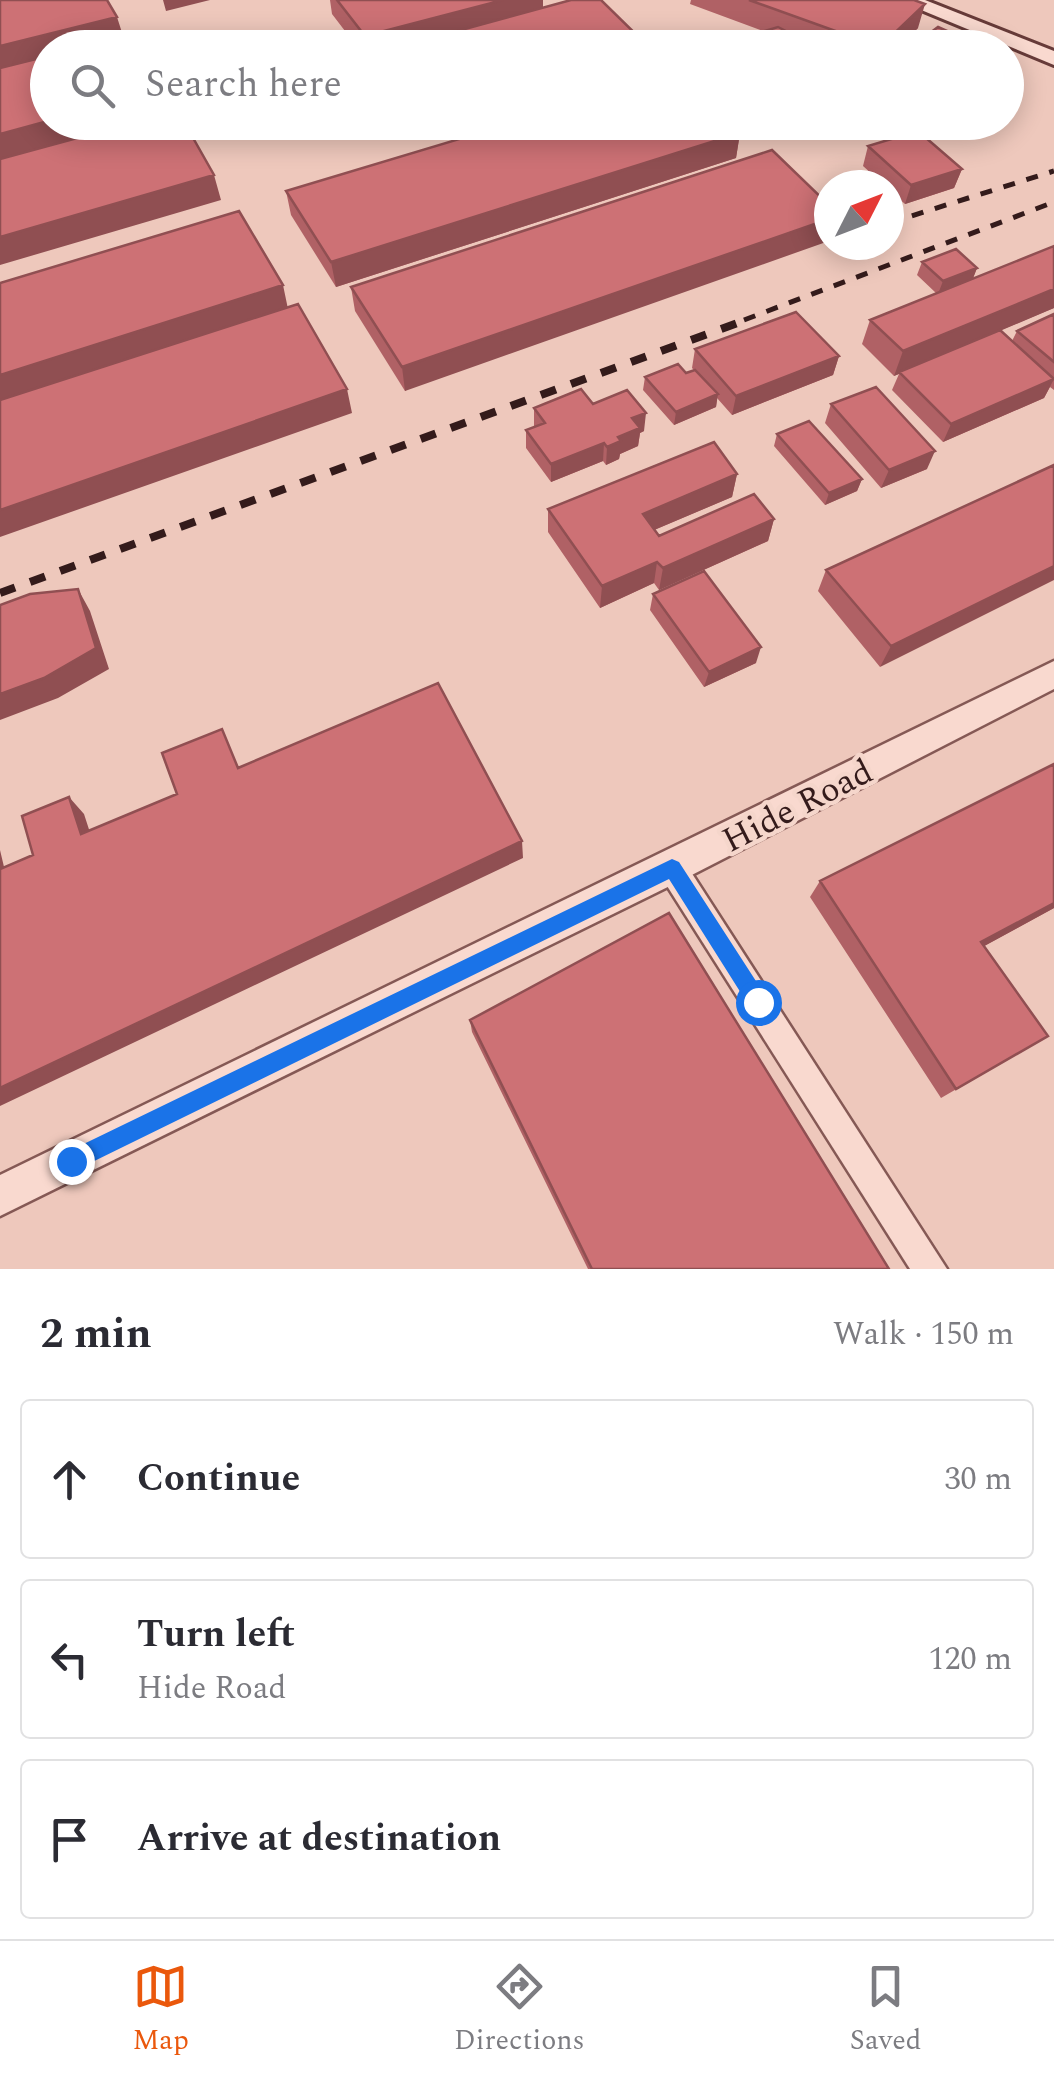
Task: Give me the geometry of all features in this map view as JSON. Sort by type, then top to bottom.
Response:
[{"type":"main road","points":[[905,0],[980,30]]},
{"type":"main road","points":[[946,0],[1023,30]]},
{"type":"main road","points":[[1024,30],[1054,42]]},
{"type":"main road","points":[[1024,48],[1054,60]]},
{"type":"street","name":"Hide Road","points":[[0,1196],[672,868],[1054,674]]},
{"type":"street","points":[[672,868],[930,1269]]},
{"type":"building","points":[[0,0],[107,0],[117,17],[65,30],[30,30],[30,39],[0,46]]},
{"type":"building","points":[[337,0],[503,0],[388,30],[360,30]]},
{"type":"building","points":[[571,0],[601,0],[632,30],[461,30]]},
{"type":"building","points":[[749,0],[914,0],[925,4],[898,30],[833,30]]},
{"type":"building","points":[[30,60],[30,126],[0,134],[0,68]]},
{"type":"building","points":[[70,140],[194,140],[214,175],[0,237],[0,159]]},
{"type":"building","points":[[456,140],[718,140],[331,262],[286,191]]},
{"type":"building","points":[[888,140],[928,140],[962,169],[911,185],[904,179],[904,170],[894,170],[868,146]]},
{"type":"building","points":[[772,150],[814,191],[814,224],[402,367],[351,287]]},
{"type":"building","points":[[239,211],[283,285],[0,375],[0,283]]},
{"type":"building","points":[[1054,246],[1054,289],[903,351],[870,320]]},
{"type":"building","points":[[956,249],[977,268],[943,281],[922,262]]},
{"type":"building","points":[[298,304],[347,389],[0,510],[0,400]]},
{"type":"building","points":[[796,312],[839,356],[736,396],[695,349]]},
{"type":"building","points":[[1054,314],[1054,362],[1017,331]]},
{"type":"building","points":[[1000,330],[1054,379],[951,424],[899,372]]},
{"type":"building","points":[[678,364],[686,373],[695,370],[718,394],[676,412],[645,377]]},
{"type":"building","points":[[876,387],[935,451],[889,470],[831,404]]},
{"type":"building","points":[[581,389],[593,404],[627,390],[646,413],[632,418],[640,428],[618,437],[621,441],[607,447],[604,443],[551,464],[526,430],[545,423],[534,408]]},
{"type":"building","points":[[809,421],[862,479],[829,493],[777,434]]},
{"type":"building","points":[[714,442],[737,474],[643,514],[659,536],[754,494],[774,519],[663,568],[657,562],[602,586],[548,509]]},
{"type":"building","points":[[1054,465],[1054,566],[891,646],[826,570]]},
{"type":"building","points":[[704,571],[761,647],[709,672],[653,594]]},
{"type":"building","points":[[78,589],[96,648],[44,678],[0,694],[0,605],[30,594]]},
{"type":"building","points":[[438,683],[522,841],[0,1088],[0,869],[33,855],[22,816],[69,797],[81,834],[177,794],[162,753],[222,729],[238,768]]},
{"type":"building","points":[[1054,764],[1054,903],[981,942],[1048,1036],[956,1089],[820,881]]},
{"type":"building","points":[[669,913],[889,1269],[592,1269],[470,1020]]},
{"type":"railway","points":[[904,218],[1054,171]]},
{"type":"railway","points":[[744,320],[1054,202]]},
{"type":"railway","points":[[0,593],[751,318]]},
{"type":"route","points":[[71,1161],[672,868],[758,1002]]}]
